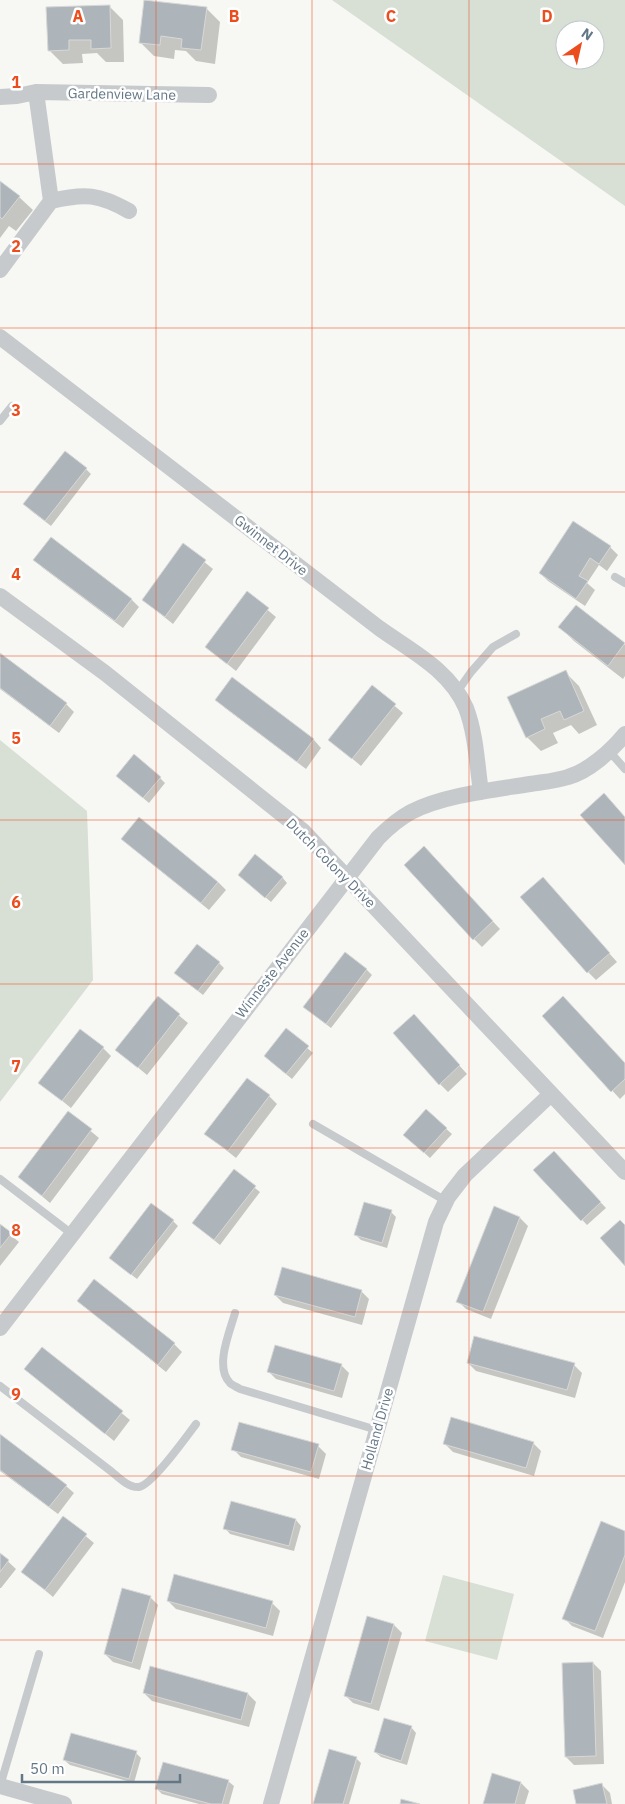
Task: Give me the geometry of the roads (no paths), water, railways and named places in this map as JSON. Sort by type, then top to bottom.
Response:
[{"type":"street","name":"Gardenview Lane","points":[[0,97],[36,92],[209,95]]},
{"type":"street","points":[[36,92],[51,201]]},
{"type":"street","points":[[0,270],[51,201],[75,195],[92,196],[115,203],[130,211]]},
{"type":"street","name":"Gwinnet Drive","points":[[0,337],[379,628],[433,666],[446,678],[466,708],[471,726],[482,792]]},
{"type":"street","name":"Dutch Colony Drive","points":[[0,596],[105,673],[303,831],[625,1172]]},
{"type":"street","name":"Winneste Avenue","points":[[0,1328],[346,877],[392,824],[409,813],[427,805],[482,792],[568,777],[594,763],[609,752],[625,734]]},
{"type":"street","name":"Holland Drive","points":[[270,1804],[436,1222],[446,1201],[465,1175],[551,1094]]},
{"type":"street","points":[[0,1786],[64,1804]]},
{"type":"lane","points":[[0,421],[12,406]]},
{"type":"lane","points":[[615,577],[625,583]]},
{"type":"lane","points":[[457,692],[471,672],[493,647],[516,634]]},
{"type":"lane","points":[[609,752],[625,769]]},
{"type":"lane","points":[[314,1124],[446,1201]]},
{"type":"lane","points":[[0,1179],[72,1234]]},
{"type":"lane","points":[[235,1313],[222,1362],[229,1383],[240,1389],[377,1430]]},
{"type":"lane","points":[[0,1386],[127,1484],[138,1487],[146,1484],[162,1468],[196,1424]]},
{"type":"lane","points":[[0,1786],[38,1654]]}]
